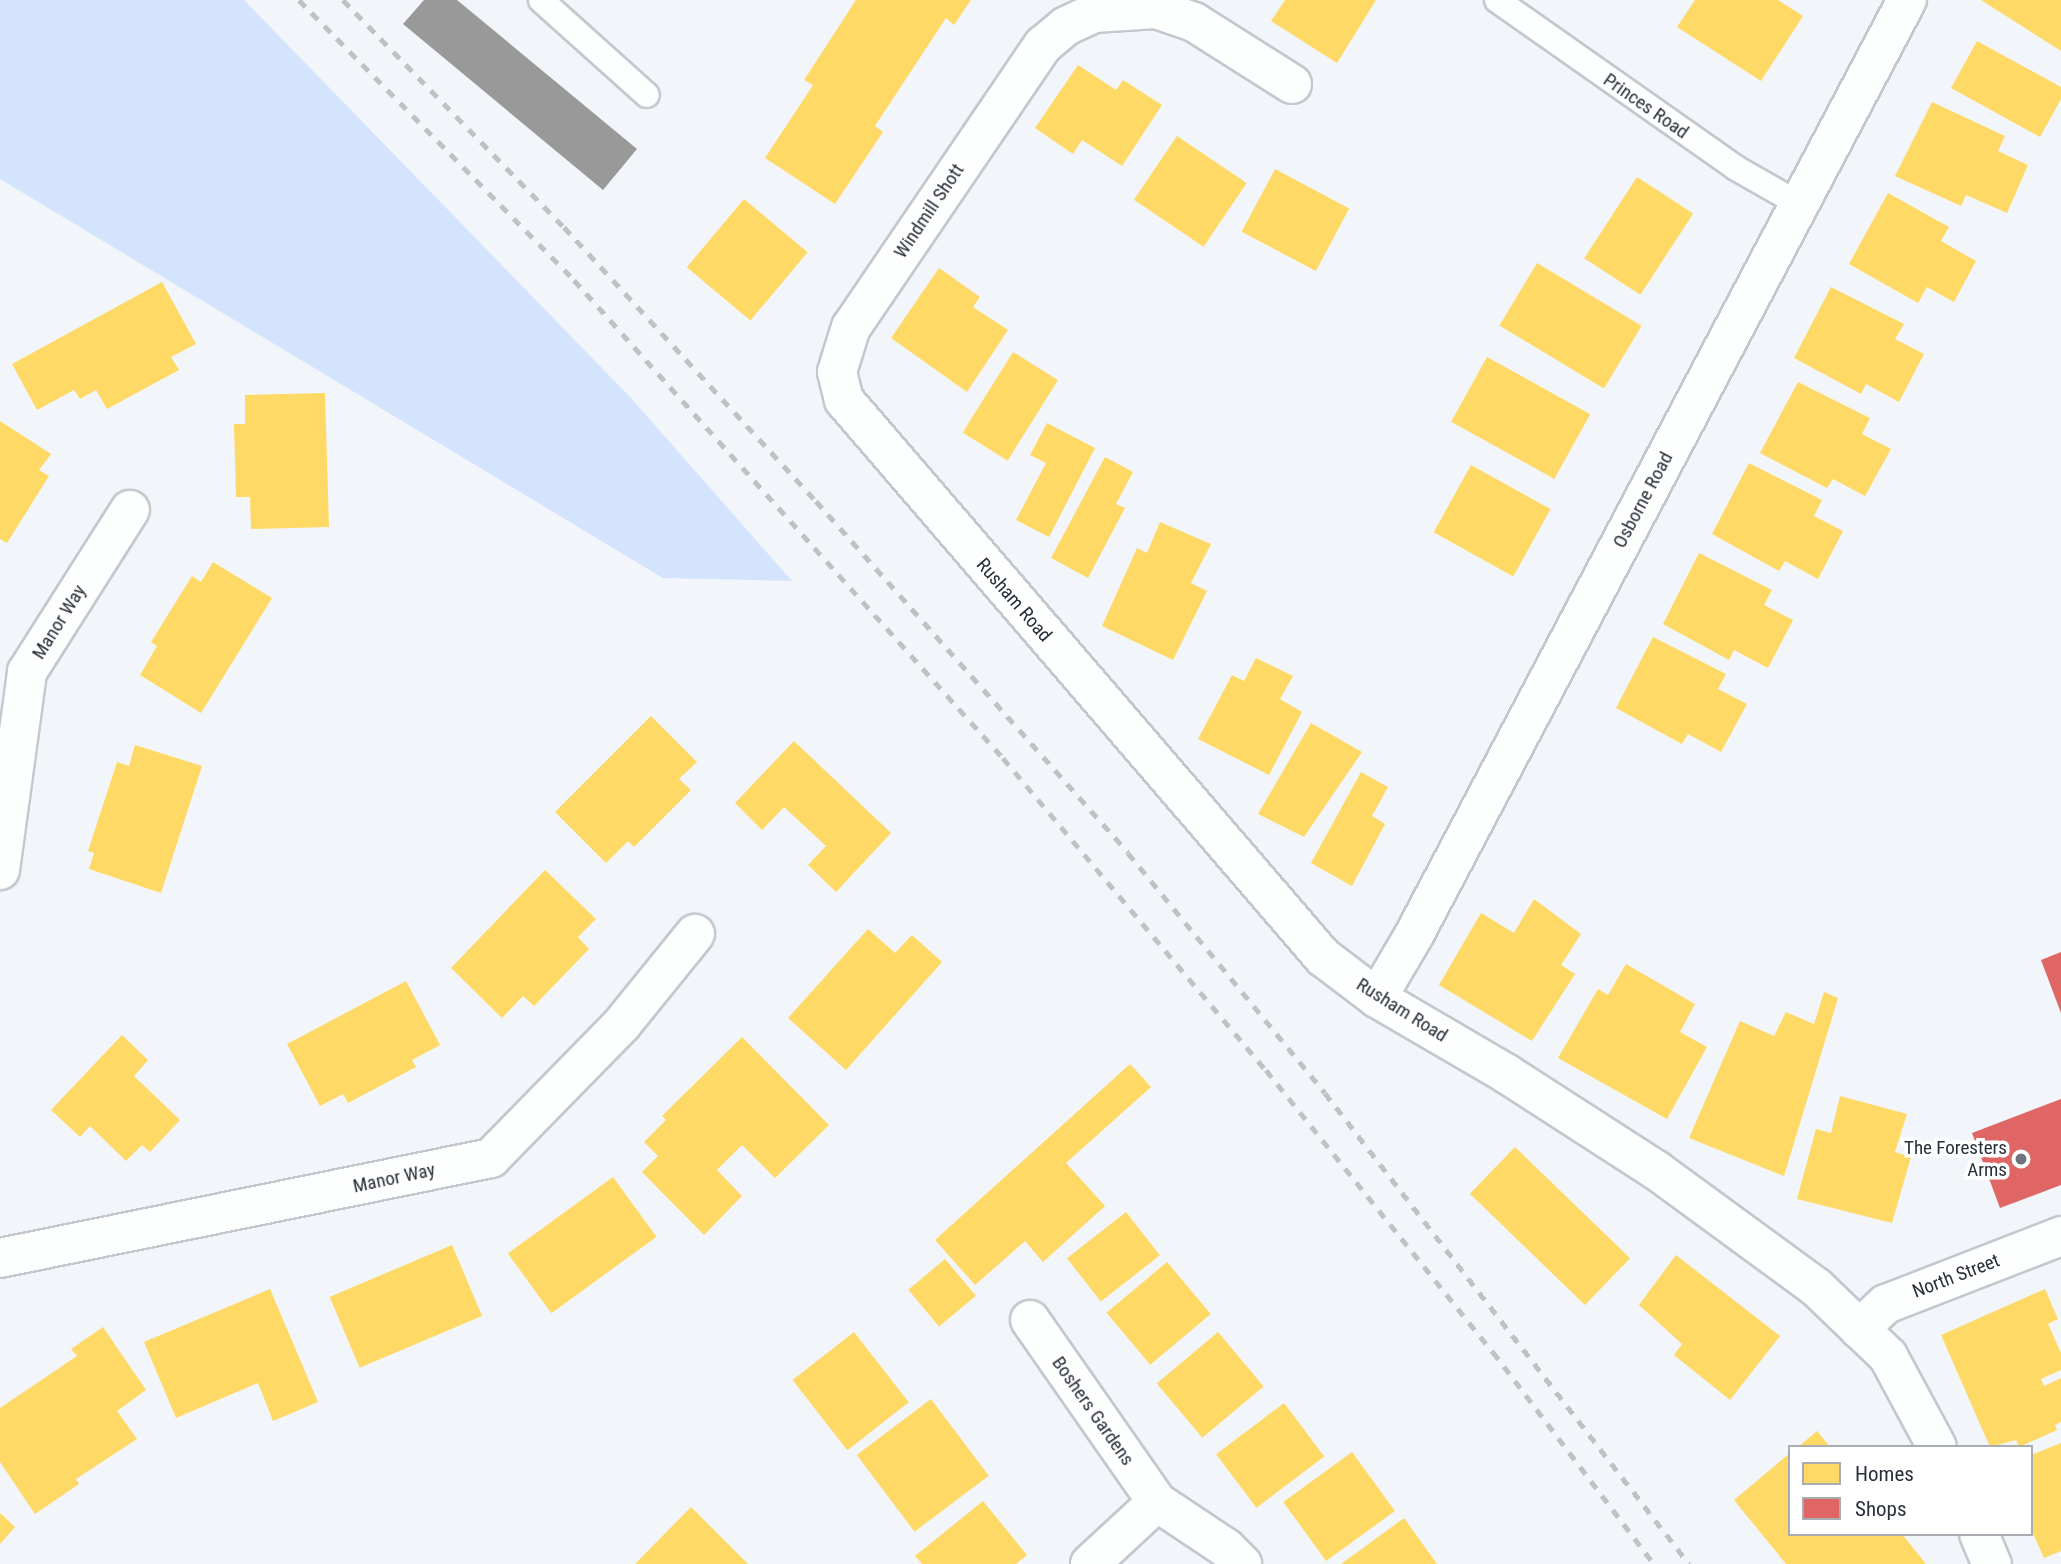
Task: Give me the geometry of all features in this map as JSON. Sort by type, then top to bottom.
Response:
[{"type":"street","name":"Osborne Road","points":[[1377,998],[1414,935],[1908,0]]},
{"type":"street","name":"Windmill Shott","points":[[926,499],[844,400],[837,372],[851,327],[1043,45],[1066,26],[1094,13],[1181,8],[1194,22],[1292,84]]},
{"type":"street","name":"Rusham Road","points":[[926,499],[1323,957],[1377,998],[1507,1074],[1656,1170],[1816,1287],[1888,1356],[1936,1445]]},
{"type":"street","name":"Manor Way","points":[[0,870],[27,672],[130,510]]},
{"type":"street","name":"Manor Way","points":[[0,1258],[491,1158],[622,1024],[695,934]]},
{"type":"street","name":"North Street","points":[[1859,1329],[1886,1304],[2061,1236]]},
{"type":"street","name":"Boshers Gardens","points":[[1030,1320],[1157,1502],[1226,1548],[1242,1564]]},
{"type":"street","points":[[1110,1556],[1157,1502]]},
{"type":"street","points":[[1980,1536],[1992,1564]]},
{"type":"lane","points":[[541,0],[647,95]]},
{"type":"lane","name":"Princes Road","points":[[1497,0],[1736,168],[1800,204]]},
{"type":"shaded area","points":[[0,0],[244,0],[631,398],[792,581],[663,578],[0,179]]},
{"type":"building: Homes","points":[[856,0],[971,0],[954,25],[946,18],[875,126],[883,132],[835,204],[765,158],[813,85],[804,80]]},
{"type":"building: Homes","points":[[1285,0],[1376,0],[1337,63],[1271,21]]},
{"type":"building: Homes","points":[[1695,0],[1778,0],[1803,16],[1761,81],[1677,27]]},
{"type":"building: Homes","points":[[1981,0],[2061,0],[2061,51]]},
{"type":"building: Homes","points":[[1977,41],[2061,87],[2061,99],[2040,137],[1951,88]]},
{"type":"building: Homes","points":[[1078,65],[1116,90],[1123,80],[1162,105],[1122,166],[1082,140],[1073,154],[1035,128]]},
{"type":"building: Homes","points":[[1932,102],[2005,136],[1998,151],[2028,165],[2007,213],[1966,195],[1961,206],[1895,176]]},
{"type":"building: Homes","points":[[1177,136],[1247,183],[1204,247],[1134,200]]},
{"type":"building: Homes","points":[[1275,169],[1349,208],[1316,271],[1242,232]]},
{"type":"building: Homes","points":[[1637,177],[1693,213],[1640,295],[1584,258]]},
{"type":"building: Homes","points":[[1888,193],[1949,227],[1941,241],[1976,261],[1954,302],[1927,287],[1918,303],[1849,264]]},
{"type":"building: Homes","points":[[744,199],[808,252],[750,321],[687,267]]},
{"type":"building: Homes","points":[[1537,263],[1642,326],[1604,388],[1499,326]]},
{"type":"building: Homes","points":[[939,268],[980,297],[973,307],[1008,330],[967,392],[891,338]]},
{"type":"building: Homes","points":[[162,282],[196,344],[171,357],[179,370],[107,409],[96,390],[80,399],[74,390],[37,410],[12,364]]},
{"type":"building: Homes","points":[[1831,287],[1904,324],[1895,339],[1924,354],[1899,402],[1866,384],[1861,394],[1794,358]]},
{"type":"building: Homes","points":[[1013,352],[1058,380],[1008,461],[963,433]]},
{"type":"building: Homes","points":[[1487,357],[1590,414],[1554,479],[1451,422]]},
{"type":"building: Homes","points":[[1798,382],[1870,418],[1862,434],[1891,449],[1865,496],[1833,479],[1827,488],[1760,453]]},
{"type":"building: Homes","points":[[325,393],[329,527],[251,529],[250,497],[236,497],[234,424],[245,424],[245,395]]},
{"type":"building: Homes","points":[[0,421],[51,454],[39,470],[49,476],[7,543],[0,539]]},
{"type":"building: Homes","points":[[1047,423],[1095,448],[1049,537],[1016,520],[1046,463],[1030,455]]},
{"type":"building: Homes","points":[[1105,457],[1133,472],[1116,504],[1125,508],[1088,578],[1051,558]]},
{"type":"building: Homes","points":[[1749,463],[1822,500],[1814,516],[1843,531],[1818,579],[1785,561],[1779,571],[1712,534]]},
{"type":"building: Homes","points":[[1471,465],[1551,509],[1513,576],[1434,532]]},
{"type":"building: Homes","points":[[1160,522],[1211,544],[1191,583],[1207,591],[1173,660],[1102,626],[1137,548],[1147,553]]},
{"type":"building: Homes","points":[[1699,553],[1772,590],[1764,605],[1793,620],[1768,668],[1734,650],[1729,660],[1663,624]]},
{"type":"building: Homes","points":[[213,562],[272,598],[201,713],[140,675],[157,646],[151,642],[192,576],[201,582]]},
{"type":"building: Homes","points":[[1653,637],[1726,674],[1718,689],[1747,704],[1721,752],[1688,734],[1682,744],[1616,708]]},
{"type":"building: Homes","points":[[1256,658],[1293,676],[1280,699],[1302,712],[1269,775],[1198,739],[1232,675],[1244,681]]},
{"type":"building: Homes","points":[[651,716],[697,762],[679,779],[691,790],[634,847],[628,841],[606,863],[555,812]]},
{"type":"building: Homes","points":[[1311,723],[1362,752],[1304,837],[1258,814]]},
{"type":"building: Homes","points":[[794,741],[891,833],[836,892],[808,865],[826,846],[784,807],[762,830],[735,803]]},
{"type":"building: Homes","points":[[135,745],[202,766],[161,893],[89,869],[94,853],[88,851],[117,762],[129,766]]},
{"type":"building: Homes","points":[[1361,772],[1388,787],[1372,816],[1385,824],[1352,886],[1311,863]]},
{"type":"building: Homes","points":[[545,870],[596,919],[578,937],[589,949],[534,1006],[523,996],[502,1018],[451,968]]},
{"type":"building: Homes","points":[[1534,899],[1581,934],[1561,965],[1575,974],[1532,1041],[1439,985],[1481,913],[1514,933]]},
{"type":"building: Homes","points":[[868,929],[895,953],[912,935],[942,962],[846,1070],[788,1018]]},
{"type":"building: Homes","points":[[1626,964],[1695,1004],[1680,1032],[1707,1047],[1667,1119],[1558,1058],[1598,989],[1608,995]]},
{"type":"building: Homes","points":[[406,981],[440,1045],[412,1060],[416,1067],[348,1103],[343,1094],[320,1106],[287,1044]]},
{"type":"building: Homes","points":[[1824,992],[1838,998],[1784,1176],[1689,1138],[1740,1021],[1774,1036],[1786,1012],[1814,1024]]},
{"type":"building: Homes","points":[[122,1035],[148,1060],[134,1076],[180,1120],[150,1152],[142,1145],[126,1161],[90,1126],[80,1137],[51,1110]]},
{"type":"building: Homes","points":[[742,1037],[829,1125],[775,1178],[742,1145],[717,1170],[742,1196],[704,1235],[642,1172],[658,1156],[644,1142],[666,1120],[662,1116]]},
{"type":"building: Homes","points":[[1130,1064],[1151,1087],[1066,1163],[1105,1206],[1043,1262],[1025,1241],[975,1285],[935,1240]]},
{"type":"building: Homes","points":[[1840,1096],[1907,1114],[1895,1152],[1911,1157],[1892,1223],[1797,1199],[1816,1129],[1831,1133]]},
{"type":"building: Homes","points":[[1515,1147],[1630,1258],[1585,1305],[1470,1194]]},
{"type":"building: Homes","points":[[613,1177],[656,1237],[551,1313],[508,1253]]},
{"type":"building: Homes","points":[[1126,1212],[1160,1255],[1101,1302],[1067,1258]]},
{"type":"building: Homes","points":[[452,1245],[482,1316],[360,1368],[330,1297]]},
{"type":"building: Homes","points":[[1676,1255],[1780,1336],[1730,1400],[1674,1355],[1682,1344],[1639,1305]]},
{"type":"building: Homes","points":[[945,1259],[976,1296],[939,1327],[908,1290]]},
{"type":"building: Homes","points":[[1167,1262],[1211,1314],[1150,1365],[1106,1313]]},
{"type":"building: Homes","points":[[270,1289],[318,1402],[273,1421],[258,1383],[176,1418],[144,1342]]},
{"type":"building: Homes","points":[[2045,1289],[2058,1319],[2048,1324],[2061,1353],[2061,1370],[2041,1379],[2044,1386],[2061,1378],[2061,1422],[2055,1425],[2057,1430],[2023,1445],[2018,1445],[2016,1440],[1989,1445],[1941,1335]]},
{"type":"building: Homes","points":[[103,1327],[146,1390],[117,1411],[137,1439],[76,1479],[79,1484],[35,1514],[0,1462],[0,1408],[77,1356],[71,1349]]},
{"type":"building: Homes","points":[[854,1332],[909,1402],[847,1450],[793,1380]]},
{"type":"building: Homes","points":[[1218,1332],[1264,1386],[1202,1438],[1157,1383]]},
{"type":"building: Homes","points":[[931,1399],[989,1476],[915,1532],[857,1455]]},
{"type":"building: Homes","points":[[1284,1403],[1324,1457],[1256,1508],[1216,1454]]},
{"type":"building: Homes","points":[[1817,1431],[1828,1445],[1800,1445]]},
{"type":"building: Homes","points":[[2061,1443],[2061,1551],[2044,1558],[2033,1533],[2033,1454]]},
{"type":"building: Homes","points":[[1352,1452],[1395,1511],[1326,1561],[1283,1502]]},
{"type":"building: Homes","points":[[1788,1455],[1788,1536],[1904,1536],[1926,1564],[1786,1564],[1734,1500]]},
{"type":"building: Homes","points":[[983,1501],[1027,1555],[1016,1564],[922,1564],[915,1556]]},
{"type":"building: Homes","points":[[691,1507],[748,1564],[635,1564]]},
{"type":"building: Homes","points":[[0,1513],[15,1527],[0,1544]]},
{"type":"building: Homes","points":[[1404,1518],[1437,1564],[1341,1564]]},
{"type":"building: Shops","points":[[2061,952],[2061,1013],[2041,960]]},
{"type":"building: Shops","name":"The Foresters Arms","points":[[2061,1099],[2061,1185],[2000,1208],[1972,1133]]},
{"type":"building: Industry","points":[[424,0],[457,0],[637,149],[603,190],[403,24]]},
{"type":"railway","points":[[299,0],[574,280],[1003,758],[1266,1070],[1493,1352],[1654,1564]]},
{"type":"railway","points":[[343,0],[564,227],[816,501],[1128,853],[1325,1093],[1689,1564]]},
{"type":"place","name":"The Foresters Arms","points":[[2021,1159]]}]
